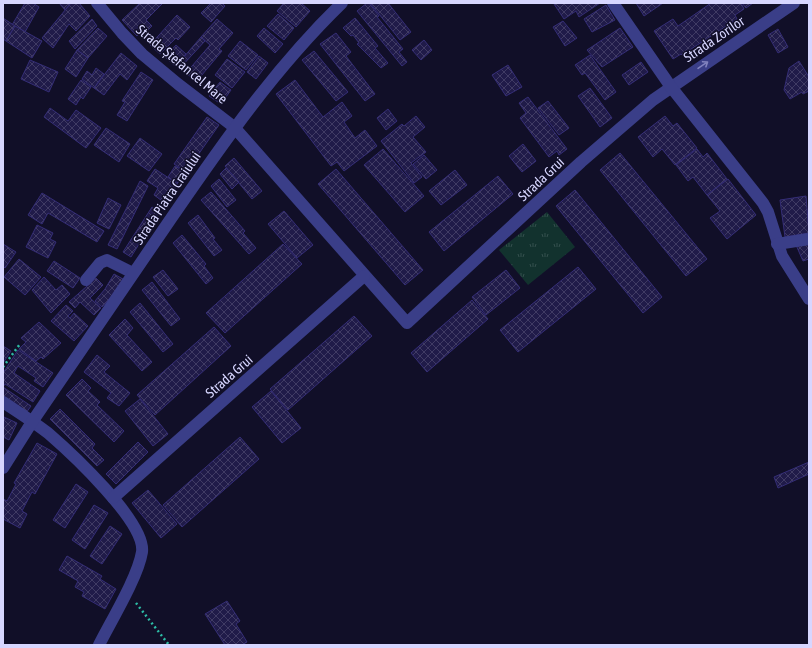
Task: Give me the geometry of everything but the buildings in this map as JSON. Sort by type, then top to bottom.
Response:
[{"type":"street","name":"Strada Ștefan cel Mare","points":[[98,3],[122,33],[142,54],[234,127]]},
{"type":"street","name":"Strada Piatra Craiului","points":[[3,468],[32,422],[234,127],[283,65],[314,30],[342,3]]},
{"type":"street","points":[[613,3],[671,86],[763,203],[768,212],[777,244],[788,266],[809,299]]},
{"type":"street","name":"Strada Zorilor","points":[[671,86],[794,3]]},
{"type":"street","name":"Strada Grui","points":[[234,127],[407,323],[581,162],[671,86]]},
{"type":"street","points":[[777,244],[809,239]]},
{"type":"street","points":[[86,280],[100,263],[107,260],[133,273]]},
{"type":"street","name":"Strada Grui","points":[[113,498],[364,276]]},
{"type":"street","points":[[3,402],[32,422],[63,447],[113,498],[135,528],[140,538],[142,550],[139,566],[99,645]]},
{"type":"path","points":[[3,367],[20,344]]},
{"type":"path","points":[[125,592],[169,645]]},
{"type":"green space","points":[[547,212],[575,247],[528,285],[499,250]]}]
